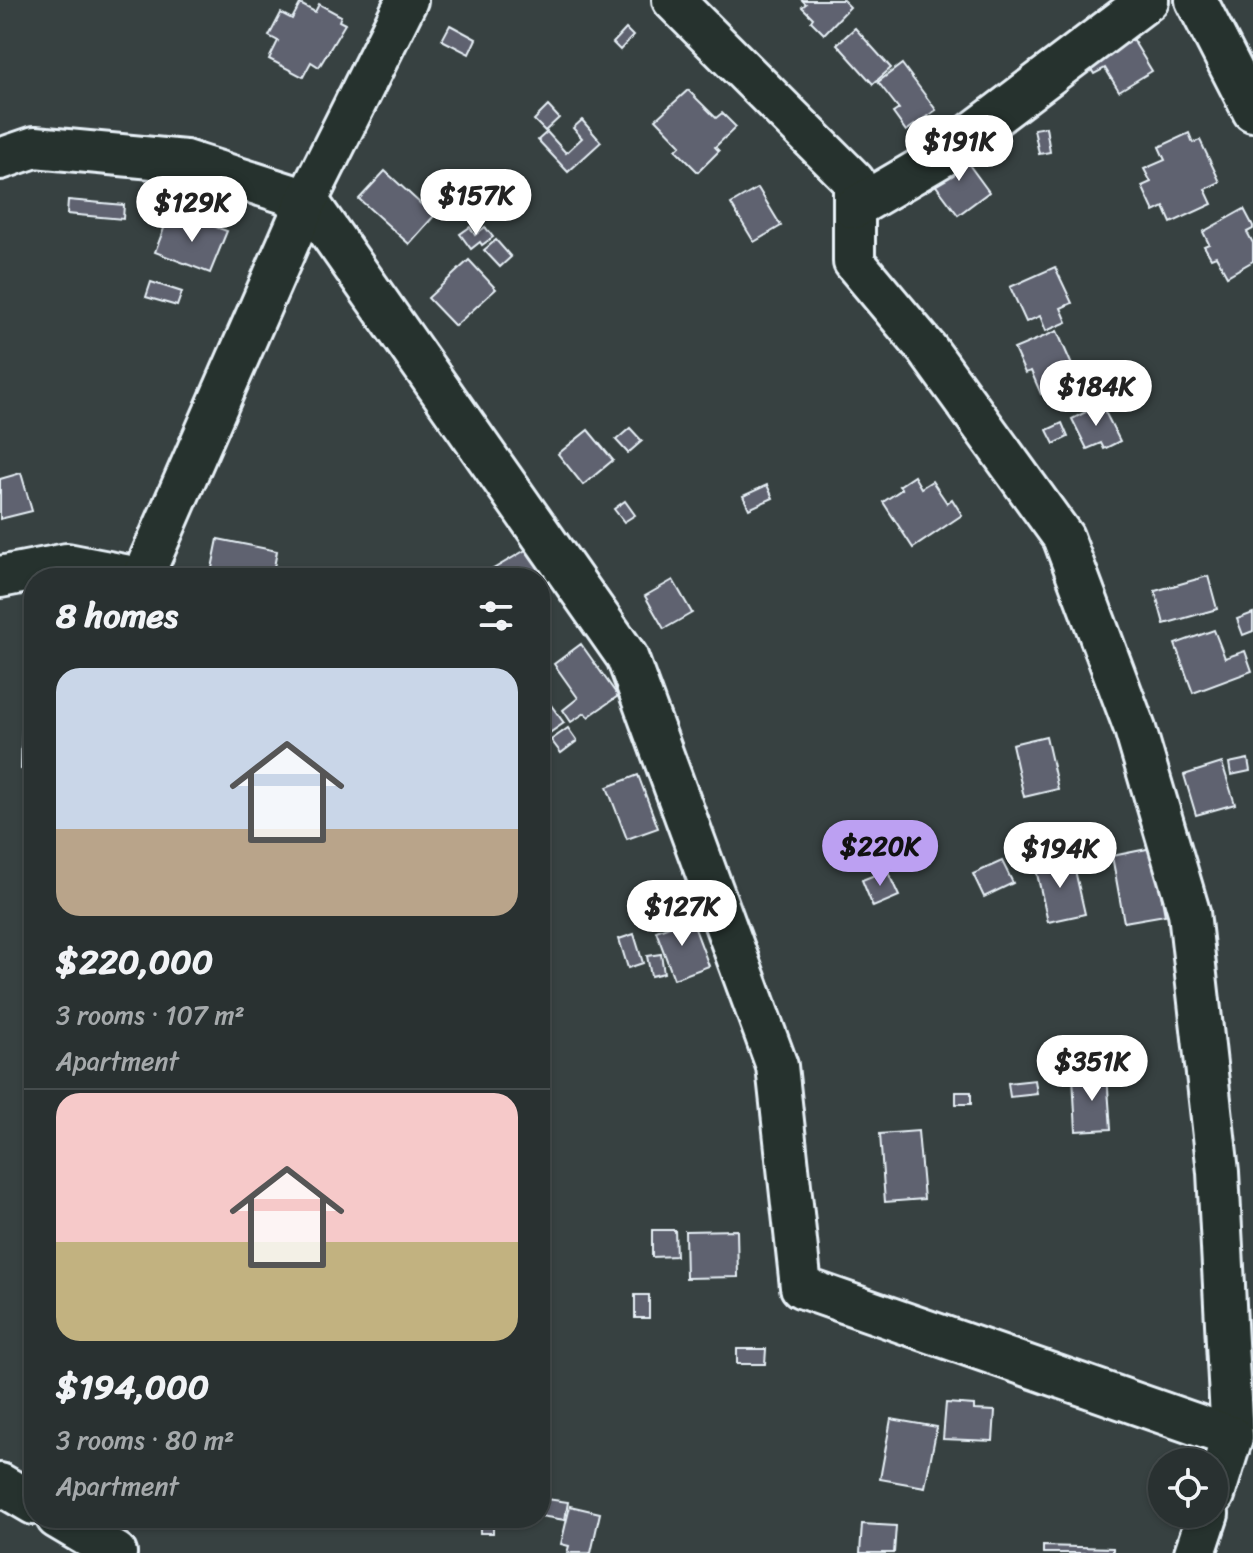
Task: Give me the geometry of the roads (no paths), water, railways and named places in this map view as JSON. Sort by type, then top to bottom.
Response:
[{"type":"street","points":[[144,568],[307,200],[407,0]]},
{"type":"street","points":[[673,0],[854,181],[854,262],[927,349],[1063,537],[1135,729],[1189,912],[1218,1172],[1232,1437],[1228,1450]]},
{"type":"street","points":[[854,208],[941,157],[1148,0]]},
{"type":"street","points":[[1196,0],[1253,111]]},
{"type":"street","points":[[0,159],[35,147],[185,161],[307,200],[627,657],[777,1066],[801,1287],[1232,1437]]},
{"type":"street","points":[[46,568],[67,564],[88,568]]},
{"type":"street","points":[[0,577],[24,572]]},
{"type":"street","points":[[0,1484],[24,1498]]},
{"type":"street","points":[[74,1528],[116,1553]]},
{"type":"street","points":[[1195,1553],[1203,1528]]}]
